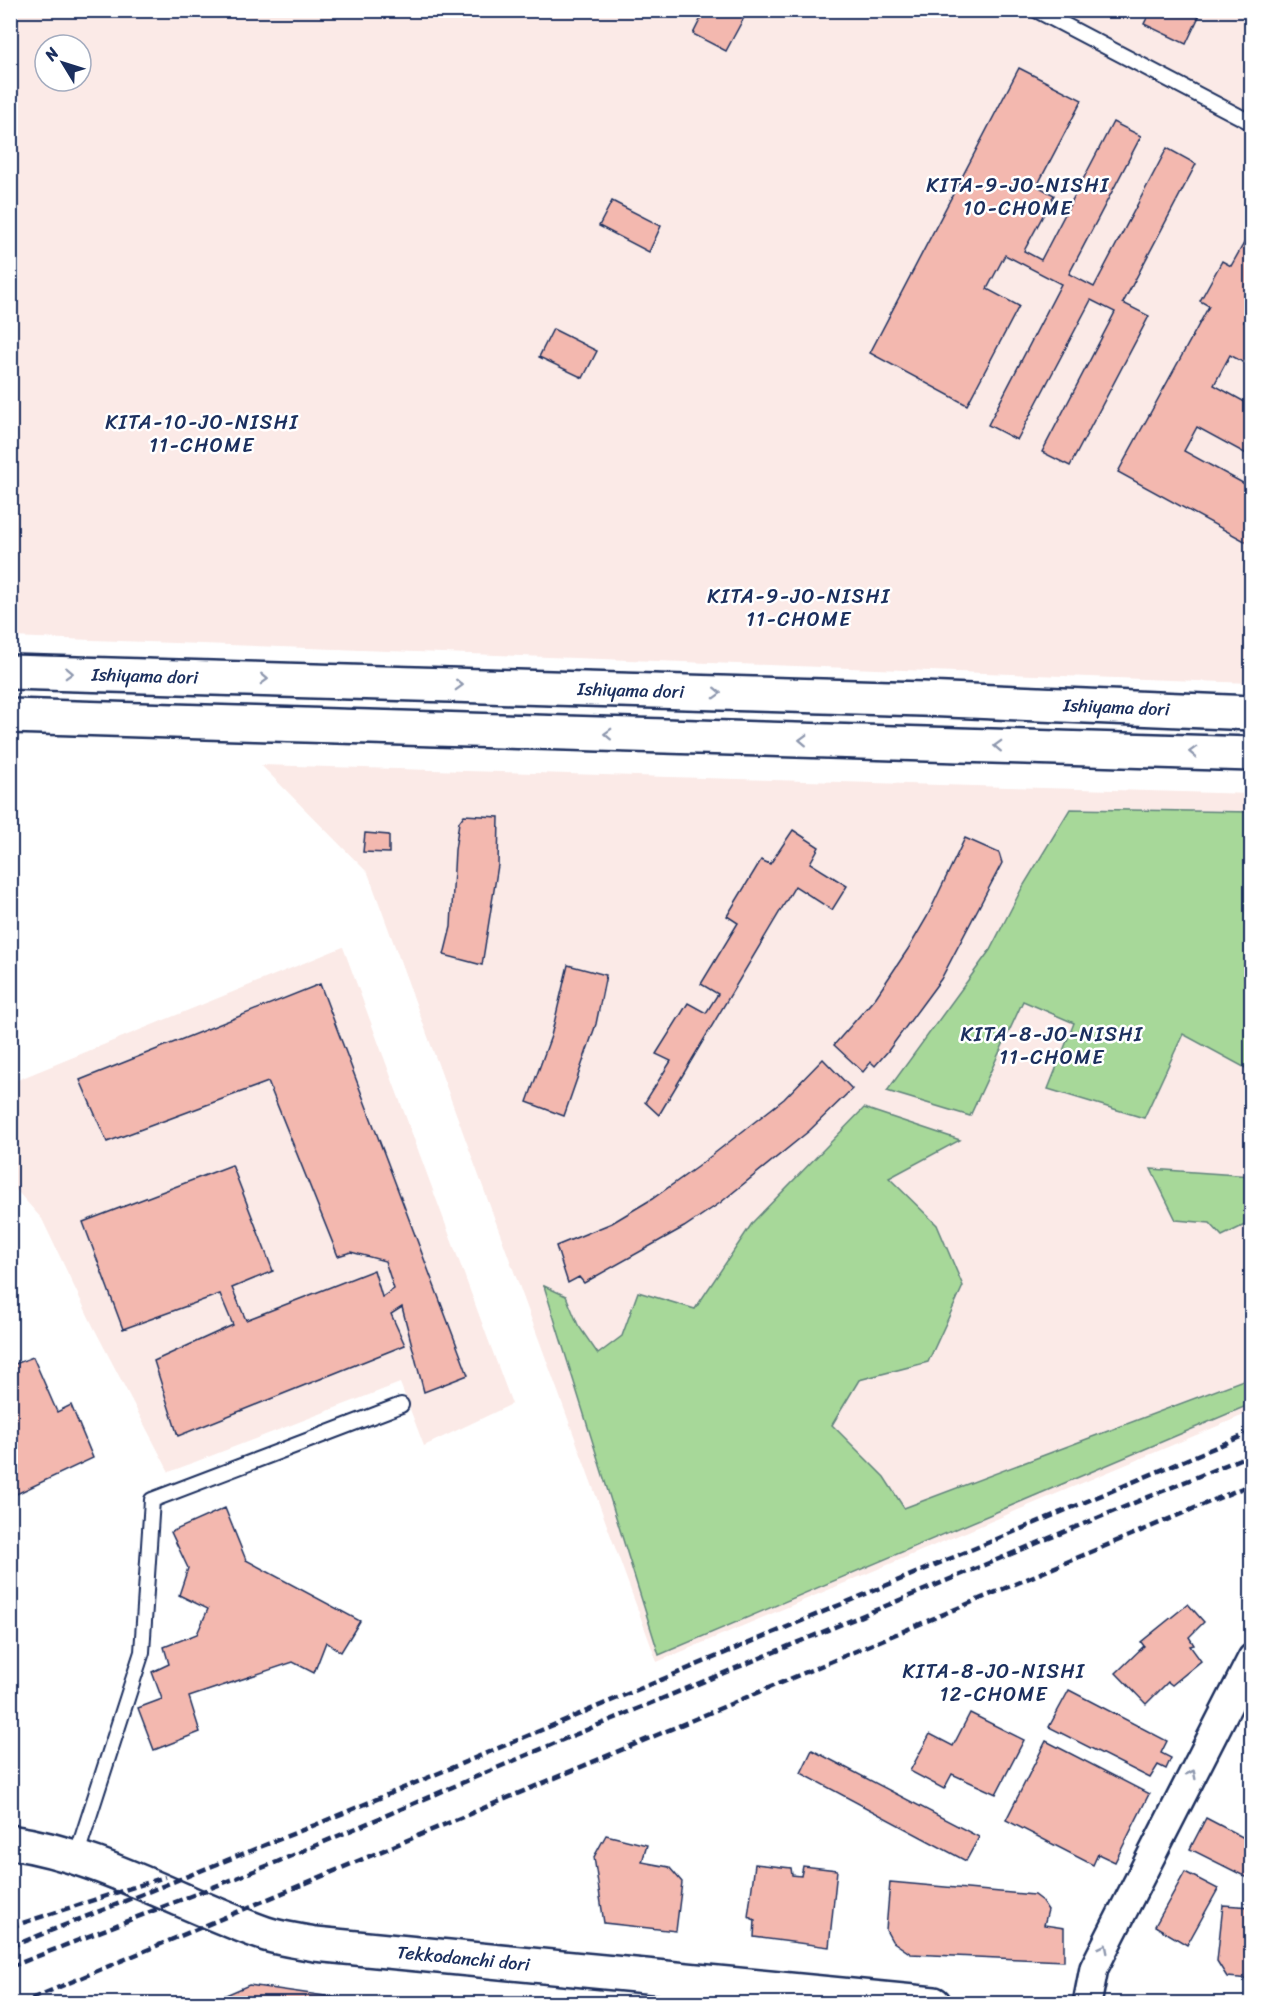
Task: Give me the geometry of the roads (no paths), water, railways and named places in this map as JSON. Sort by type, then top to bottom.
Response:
[{"type":"main road","name":"Ishiyama dori","points":[[10,672],[923,699],[1251,713]]},
{"type":"main road","points":[[10,716],[1251,754]]},
{"type":"main road","name":"Tekkodanchi dori","points":[[10,1842],[44,1847],[76,1857],[268,1934],[315,1944],[934,2004]]},
{"type":"street","points":[[1087,2004],[1094,1968],[1251,1658]]},
{"type":"lane","points":[[1036,10],[1251,123]]},
{"type":"lane","points":[[76,1857],[142,1652],[152,1500],[402,1405]]},
{"type":"railway","points":[[10,1947],[315,1825],[1252,1432]]},
{"type":"railway","points":[[10,1967],[277,1862],[567,1738],[1252,1454]]},
{"type":"railway","points":[[19,2004],[1252,1484]]},
{"type":"railway","points":[[10,1927],[165,1877]]},
{"type":"district","name":"KITA-9-JO-NISHI 10-CHOME","points":[[1018,196]]},
{"type":"district","name":"KITA-10-JO-NISHI 11-CHOME","points":[[202,434]]},
{"type":"district","name":"KITA-9-JO-NISHI 11-CHOME","points":[[799,608]]},
{"type":"district","name":"KITA-8-JO-NISHI 11-CHOME","points":[[1052,1046]]},
{"type":"district","name":"KITA-8-JO-NISHI 12-CHOME","points":[[994,1682]]}]
